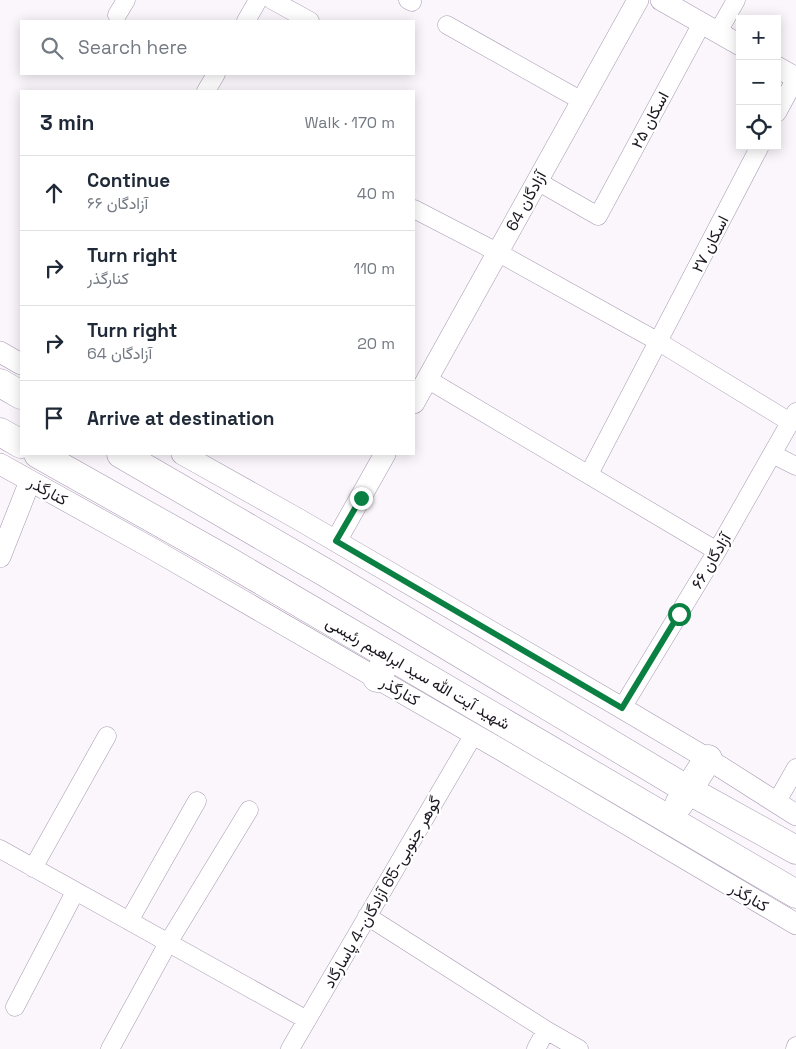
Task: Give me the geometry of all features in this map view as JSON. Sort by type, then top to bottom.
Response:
[{"type":"main road","points":[[0,383],[20,394]]},
{"type":"main road","points":[[0,432],[20,443]]},
{"type":"main road","name":"شهید آیت الله سید ابراهیم رئیسی","points":[[40,455],[223,558],[383,667],[669,821],[796,894]]},
{"type":"main road","points":[[123,455],[334,578],[688,790],[796,850]]},
{"type":"main road","points":[[669,821],[708,759]]},
{"type":"street","points":[[272,0],[308,20]]},
{"type":"street","name":"آزادگان 64","points":[[415,400],[638,0]]},
{"type":"street","points":[[662,0],[736,43]]},
{"type":"street","name":"اسکان ۲۵","points":[[537,181],[598,216],[710,28],[736,0]]},
{"type":"street","points":[[447,25],[582,101]]},
{"type":"street","points":[[781,69],[796,78],[781,106]]},
{"type":"street","name":"اسکان ۲۷","points":[[588,474],[659,342],[758,150]]},
{"type":"street","points":[[415,210],[498,252],[793,417]]},
{"type":"street","points":[[0,352],[20,363]]},
{"type":"street","points":[[427,379],[717,551]]},
{"type":"street","name":"آزادگان ۶۶","points":[[622,708],[717,551],[793,417]]},
{"type":"street","points":[[772,454],[796,466]]},
{"type":"street","points":[[184,455],[336,541],[622,708],[708,759],[796,815]]},
{"type":"street","points":[[336,541],[384,455]]},
{"type":"street","name":"کنارگذر","points":[[0,464],[153,548],[383,667],[474,734],[796,924]]},
{"type":"street","points":[[0,557],[30,481]]},
{"type":"street","name":"گوهر جنوبی-65 آزادگان-4 پاسارگاد","points":[[290,1049],[474,734]]},
{"type":"street","points":[[33,868],[107,736]]},
{"type":"street","points":[[776,803],[796,768]]},
{"type":"street","points":[[129,921],[197,801]]},
{"type":"street","points":[[110,1049],[168,943],[249,810]]},
{"type":"street","points":[[0,849],[307,1020]]},
{"type":"street","points":[[15,1007],[75,892]]},
{"type":"street","points":[[367,916],[579,1049]]},
{"type":"street","points":[[536,1049],[546,1030]]},
{"type":"route","points":[[361,498],[336,541],[622,708],[679,614]]}]
